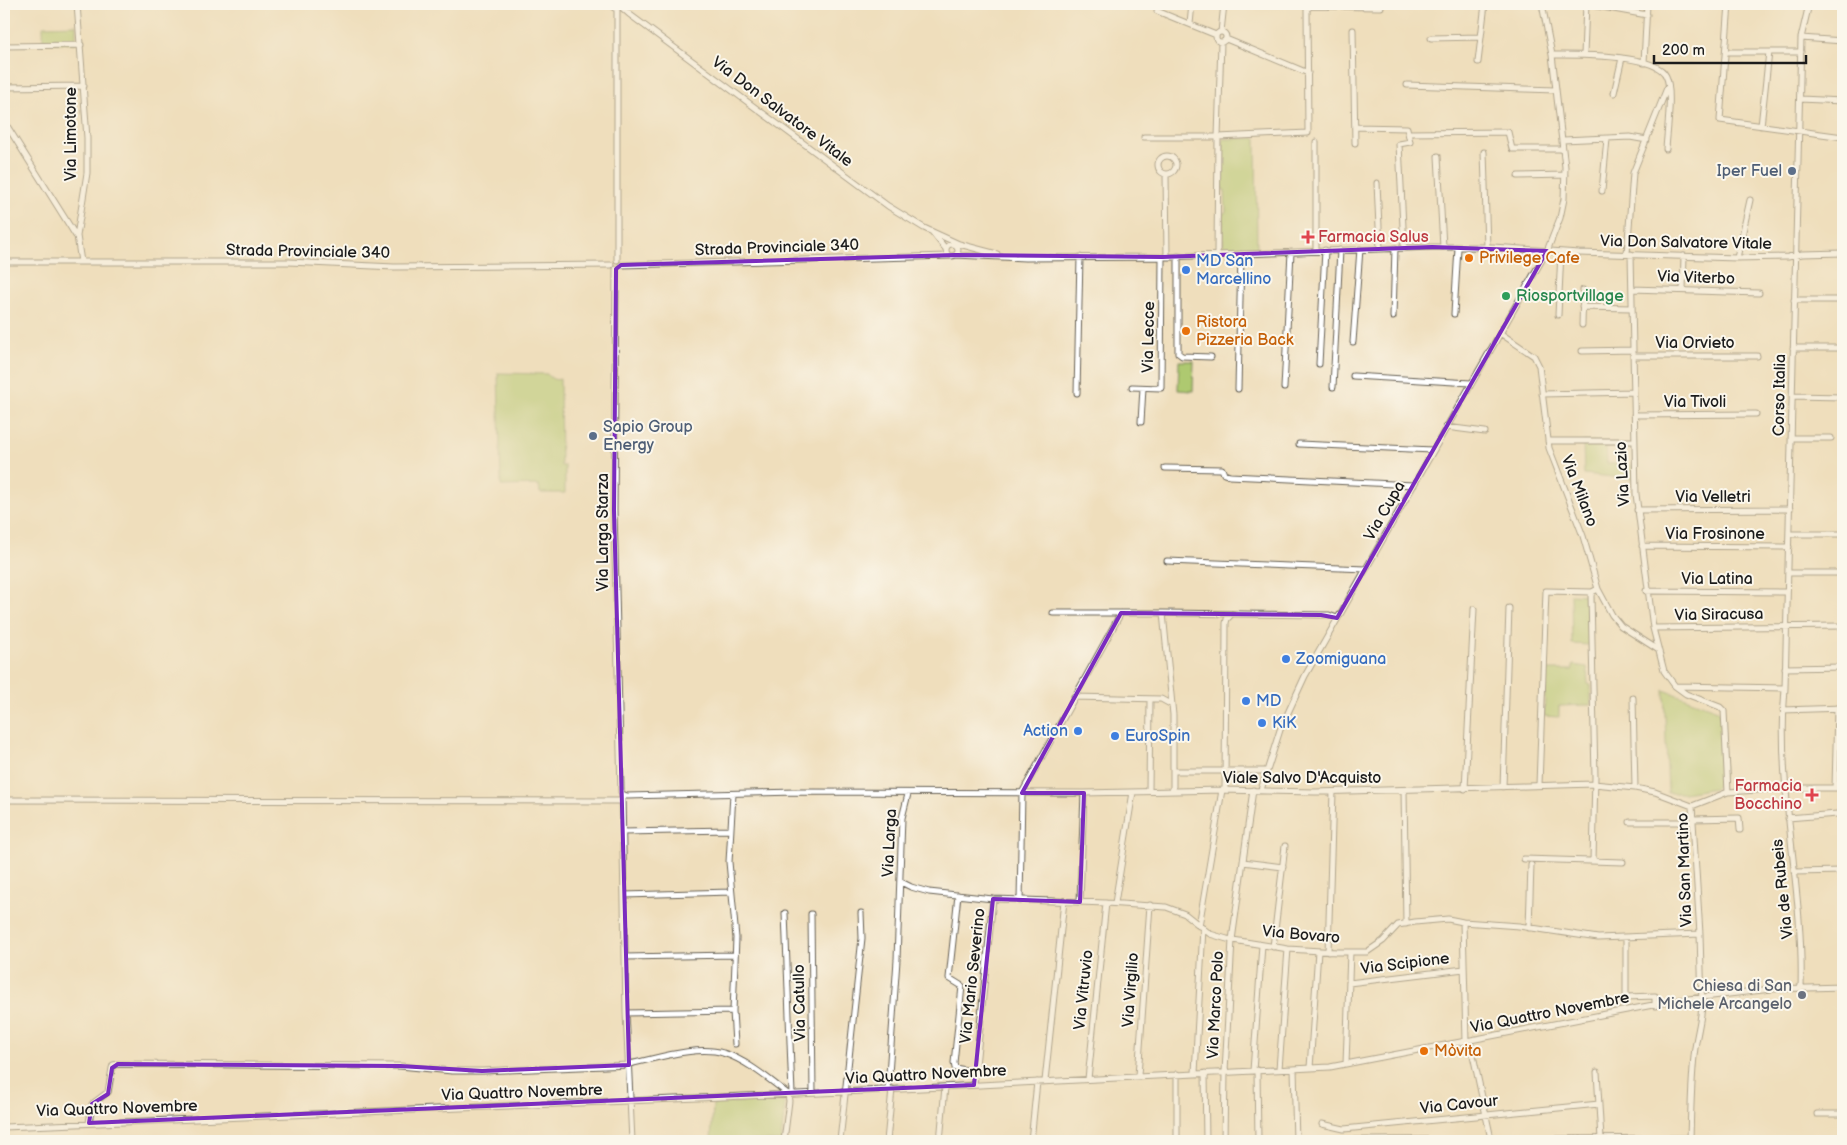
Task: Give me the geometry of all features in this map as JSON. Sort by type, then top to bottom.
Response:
[{"type":"street","name":"Via Limotone","points":[[77,4],[84,86],[87,173],[77,236],[81,262]]},
{"type":"street","name":"Via Don Salvatore Vitale","points":[[611,4],[613,7],[620,6],[888,206],[954,243],[1008,256]]},
{"type":"street","points":[[1190,24],[1192,4]]},
{"type":"street","points":[[1224,4],[1217,39],[1308,73]]},
{"type":"street","points":[[1478,62],[1485,4]]},
{"type":"street","name":"Via Cupa","points":[[1261,790],[1280,730],[1316,656],[1547,251],[1560,218],[1564,199],[1565,175],[1563,140],[1555,90],[1552,55],[1542,4]]},
{"type":"street","points":[[1584,55],[1586,4],[1647,15]]},
{"type":"street","points":[[1644,63],[1647,4]]},
{"type":"street","points":[[1729,4],[1720,120],[1843,137]]},
{"type":"street","name":"Corso Italia","points":[[1786,788],[1783,710],[1789,547],[1801,38],[1808,4]]},
{"type":"street","points":[[1144,137],[1218,137],[1308,133],[1307,9],[1311,6],[1319,5],[1381,7]]},
{"type":"street","points":[[617,260],[613,261],[611,265],[613,268],[619,267],[620,261],[617,260],[620,6]]},
{"type":"street","points":[[1157,11],[1219,34],[1226,34],[1223,41],[1218,137],[1217,254]]},
{"type":"street","points":[[1353,30],[1355,143]]},
{"type":"street","points":[[1431,38],[1481,37]]},
{"type":"street","points":[[1801,38],[1843,41]]},
{"type":"street","points":[[4,46],[81,45]]},
{"type":"street","points":[[1726,52],[1801,52]]},
{"type":"street","points":[[1761,126],[1769,52]]},
{"type":"street","points":[[1552,55],[1604,55],[1654,65],[1663,71],[1667,77],[1668,85],[1669,114],[1666,149]]},
{"type":"street","points":[[1614,93],[1622,58]]},
{"type":"street","points":[[1407,85],[1555,90]]},
{"type":"street","name":"Via Lazio","points":[[1668,85],[1634,173],[1629,254],[1632,288],[1637,510],[1652,628],[1664,671],[1675,686]]},
{"type":"street","points":[[4,87],[84,86]]},
{"type":"street","points":[[1800,99],[1843,101]]},
{"type":"street","points":[[4,121],[77,236]]},
{"type":"street","points":[[1355,127],[1407,128],[1410,142],[1399,144],[1404,248]]},
{"type":"street","points":[[1408,132],[1508,132],[1512,150],[1563,149]]},
{"type":"street","points":[[1563,140],[1630,137],[1646,140]]},
{"type":"street","points":[[1602,191],[1607,138]]},
{"type":"street","points":[[1316,142],[1316,251]]},
{"type":"street","points":[[1484,152],[1487,247]]},
{"type":"street","points":[[1438,156],[1443,247]]},
{"type":"street","points":[[1164,256],[1166,174]]},
{"type":"street","points":[[1518,176],[1565,175]]},
{"type":"street","points":[[1377,183],[1380,249]]},
{"type":"street","points":[[1737,258],[1750,200]]},
{"type":"street","name":"Via Don Salvatore Vitale","points":[[932,232],[952,256],[1178,256],[1443,247],[1487,247],[1561,252],[1737,258],[1843,253]]},
{"type":"street","points":[[952,256],[958,251],[954,243]]},
{"type":"street","name":"Strada Provinciale 340","points":[[933,257],[948,245],[954,243]]},
{"type":"street","points":[[1392,316],[1395,248]]},
{"type":"street","points":[[1454,314],[1458,248]]},
{"type":"street","points":[[1353,342],[1360,249]]},
{"type":"street","points":[[1319,364],[1325,250]]},
{"type":"street","points":[[1333,387],[1340,250]]},
{"type":"street","points":[[1284,388],[1291,252]]},
{"type":"street","points":[[1558,315],[1561,252]]},
{"type":"street","points":[[1238,389],[1242,254]]},
{"type":"street","name":"Strada Provinciale 340","points":[[619,267],[952,256]]},
{"type":"street","name":"Via Lecce","points":[[1132,387],[1161,388],[1164,256]]},
{"type":"street","points":[[1178,256],[1178,353],[1182,356],[1211,357]]},
{"type":"street","points":[[1683,290],[1684,256]]},
{"type":"street","points":[[1077,393],[1080,257]]},
{"type":"street","name":"Strada Provinciale 340","points":[[4,262],[289,262],[394,267],[611,265]]},
{"type":"street","name":"Via Larga Starza","points":[[619,267],[614,510],[626,1013],[632,1141]]},
{"type":"street","name":"Via Viterbo","points":[[1632,288],[1759,293]]},
{"type":"street","points":[[1582,325],[1583,290]]},
{"type":"street","points":[[1794,300],[1843,300]]},
{"type":"street","points":[[1582,307],[1632,308]]},
{"type":"street","name":"Via Milano","points":[[1500,333],[1534,356],[1540,373],[1548,441],[1583,536],[1598,589],[1612,615],[1622,626],[1657,648]]},
{"type":"street","points":[[1793,348],[1843,348]]},
{"type":"street","name":"Via Orvieto","points":[[1582,351],[1757,356]]},
{"type":"street","points":[[1353,376],[1471,383]]},
{"type":"street","points":[[1141,422],[1143,388]]},
{"type":"street","points":[[1542,394],[1634,392]]},
{"type":"street","points":[[1792,396],[1843,396]]},
{"type":"street","name":"Via Tivoli","points":[[1634,415],[1756,414]]},
{"type":"street","points":[[1446,427],[1485,432]]},
{"type":"street","points":[[1791,438],[1831,438]]},
{"type":"street","points":[[1548,441],[1634,440]]},
{"type":"street","points":[[1299,444],[1433,450]]},
{"type":"street","points":[[1165,468],[1222,469],[1224,474],[1230,476],[1414,485]]},
{"type":"street","name":"Via Velletri","points":[[1637,510],[1790,509]]},
{"type":"street","points":[[1789,534],[1839,534]]},
{"type":"street","name":"Via Frosinone","points":[[1642,546],[1789,547]]},
{"type":"street","points":[[1167,561],[1366,569]]},
{"type":"street","points":[[1788,573],[1843,573]]},
{"type":"street","points":[[1539,785],[1546,591],[1592,592],[1598,589]]},
{"type":"street","name":"Via Latina","points":[[1646,591],[1787,592]]},
{"type":"street","points":[[1592,592],[1593,861]]},
{"type":"street","points":[[1503,788],[1509,608]]},
{"type":"street","points":[[1465,789],[1474,609]]},
{"type":"street","points":[[1053,613],[1321,614],[1337,618]]},
{"type":"street","points":[[1020,900],[1022,793],[1121,613]]},
{"type":"street","points":[[1163,613],[1172,705],[1173,791]]},
{"type":"street","points":[[1217,614],[1226,623]]},
{"type":"street","points":[[1195,1073],[1201,927],[1225,770],[1226,623],[1232,614]]},
{"type":"street","name":"Via Siracusa","points":[[1652,628],[1843,626]]},
{"type":"street","points":[[1785,668],[1843,667]]},
{"type":"street","points":[[1675,686],[1785,688]]},
{"type":"street","points":[[1675,686],[1686,694],[1720,707],[1724,711],[1728,792]]},
{"type":"street","points":[[1162,699],[1171,692]]},
{"type":"street","points":[[1074,698],[1162,699],[1172,705]]},
{"type":"street","points":[[1634,698],[1635,788]]},
{"type":"street","points":[[1149,791],[1150,699]]},
{"type":"street","points":[[1783,710],[1840,708],[1836,788]]},
{"type":"street","points":[[1173,770],[1267,771]]},
{"type":"street","name":"Viale Salvo D'Acquisto","points":[[908,794],[1223,790],[1333,792],[1594,784],[1655,792],[1692,806]]},
{"type":"street","name":"Via San Martino","points":[[1690,1140],[1695,1047],[1701,1018],[1700,934],[1692,806],[1728,792],[1786,788],[1843,788]]},
{"type":"street","name":"Via de Rubeis","points":[[1786,788],[1801,948],[1801,988]]},
{"type":"street","name":"Via Marco Polo","points":[[1224,1141],[1225,1072],[1232,940],[1253,790]]},
{"type":"street","points":[[1404,790],[1406,924]]},
{"type":"street","points":[[1115,903],[1133,792]]},
{"type":"street","points":[[1328,952],[1333,792]]},
{"type":"street","points":[[1080,902],[1084,793]]},
{"type":"street","points":[[733,794],[730,830],[731,892],[736,938],[733,1011],[735,1044]]},
{"type":"street","name":"Via Larga","points":[[4,800],[622,798],[627,796],[733,794],[908,794],[902,818],[901,882],[887,1141]]},
{"type":"street","points":[[1788,818],[1838,814]]},
{"type":"street","points":[[1630,822],[1739,818],[1740,830]]},
{"type":"street","points":[[623,832],[730,830]]},
{"type":"street","points":[[1273,947],[1285,846]]},
{"type":"street","points":[[1524,858],[1624,862]]},
{"type":"street","points":[[1243,862],[1283,867]]},
{"type":"street","points":[[1529,928],[1531,865]]},
{"type":"street","points":[[1794,872],[1843,871]]},
{"type":"street","name":"Via Bovaro","points":[[901,882],[930,892],[993,899],[1106,902],[1166,907],[1184,914],[1210,934],[1288,950],[1366,952],[1383,940],[1398,925],[1448,919],[1598,938],[1700,934]]},
{"type":"street","points":[[624,896],[731,892]]},
{"type":"street","points":[[958,895],[949,978],[962,986],[954,1063],[955,1068],[976,1072]]},
{"type":"street","name":"Via Mario Severino","points":[[974,1085],[993,899]]},
{"type":"street","points":[[1045,1081],[1064,901]]},
{"type":"street","name":"Via Vitruvio","points":[[1088,1079],[1106,902]]},
{"type":"street","name":"Via Virgilio","points":[[1138,1076],[1150,905]]},
{"type":"street","points":[[784,1141],[790,1094],[785,912]]},
{"type":"street","points":[[840,1141],[862,938],[861,913]]},
{"type":"street","name":"Via Catullo","points":[[811,914],[813,1093]]},
{"type":"street","points":[[1463,922],[1468,1042],[1491,1139]]},
{"type":"street","points":[[1626,937],[1626,997],[1655,996],[1655,1006]]},
{"type":"street","points":[[1258,1141],[1255,1070],[1262,945]]},
{"type":"street","points":[[1279,1069],[1288,950]]},
{"type":"street","points":[[1310,1068],[1318,951]]},
{"type":"street","points":[[1346,1064],[1350,952]]},
{"type":"street","points":[[625,957],[734,955]]},
{"type":"street","name":"Via Scipione","points":[[1349,983],[1464,969]]},
{"type":"street","name":"Via Quattro Novembre","points":[[4,1127],[844,1092],[1310,1068],[1346,1064],[1701,998],[1772,989],[1843,987]]},
{"type":"street","points":[[626,1013],[733,1011]]},
{"type":"street","points":[[89,1123],[92,1104],[108,1092],[113,1065],[118,1064],[400,1066],[452,1071],[482,1071],[629,1064],[685,1053],[718,1052],[736,1057],[790,1094]]},
{"type":"street","points":[[1294,1068],[1296,1141]]},
{"type":"street","points":[[1597,1072],[1601,1138]]},
{"type":"street","points":[[1205,1073],[1206,1141]]},
{"type":"street","points":[[1176,1074],[1177,1141]]},
{"type":"street","points":[[1031,1141],[1038,1082]]},
{"type":"street","points":[[940,1141],[945,1087]]},
{"type":"street","name":"Via Cavour","points":[[1322,1124],[1344,1128],[1599,1104]]},
{"type":"street","points":[[1817,1114],[1843,1114]]},
{"type":"street","points":[[1242,1141],[1565,1140],[1601,1138],[1690,1140]]},
{"type":"highlighted area","points":[[1432,247],[1547,251],[1337,618],[1321,615],[1121,613],[1022,793],[1084,793],[1080,902],[993,899],[974,1085],[89,1123],[92,1104],[108,1094],[112,1068],[118,1064],[400,1066],[482,1071],[629,1065],[614,510],[616,269],[621,265],[955,255],[1162,257]]},
{"type":"green space","points":[[76,25],[76,43],[43,43],[43,26]]},
{"type":"green space","points":[[1256,138],[1257,249],[1223,250],[1223,213],[1226,212],[1225,190],[1222,190],[1223,139]]},
{"type":"green space","points":[[1179,361],[1194,361],[1193,391],[1178,390]]},
{"type":"green space","points":[[498,373],[547,374],[551,378],[560,379],[561,466],[565,466],[565,493],[540,493],[539,485],[501,486]]},
{"type":"green space","points":[[1583,442],[1606,442],[1607,463],[1633,466],[1633,479],[1584,474]]},
{"type":"green space","points":[[1571,594],[1588,595],[1590,645],[1572,644]]},
{"type":"green space","points":[[1573,665],[1587,667],[1588,684],[1591,685],[1591,705],[1559,706],[1559,717],[1544,716],[1546,670],[1573,670]]},
{"type":"green space","points":[[1664,690],[1720,711],[1724,775],[1715,788],[1684,793],[1668,793]]},
{"type":"green space","points":[[781,1099],[785,1104],[781,1141],[711,1141],[713,1104]]},
{"type":"place","name":"Iper Fuel","points":[[1792,171]]},
{"type":"place","name":"Farmacia Salus","points":[[1308,237]]},
{"type":"place","name":"Privilege Cafe","points":[[1469,258]]},
{"type":"place","name":"MD San Marcellino","points":[[1186,270]]},
{"type":"place","name":"Riosportvillage","points":[[1506,296]]},
{"type":"place","name":"Ristora Pizzeria Back","points":[[1186,331]]},
{"type":"place","name":"Sapio Group Energy","points":[[593,436]]},
{"type":"place","name":"Zoomiguana","points":[[1286,659]]},
{"type":"place","name":"MD","points":[[1246,701]]},
{"type":"place","name":"KiK","points":[[1262,723]]},
{"type":"place","name":"Action","points":[[1078,731]]},
{"type":"place","name":"EuroSpin","points":[[1115,736]]},
{"type":"place","name":"Farmacia Bocchino","points":[[1812,795]]},
{"type":"place","name":"Chiesa di San Michele Arcangelo","points":[[1802,995]]},
{"type":"place","name":"Mòvita","points":[[1424,1051]]}]
